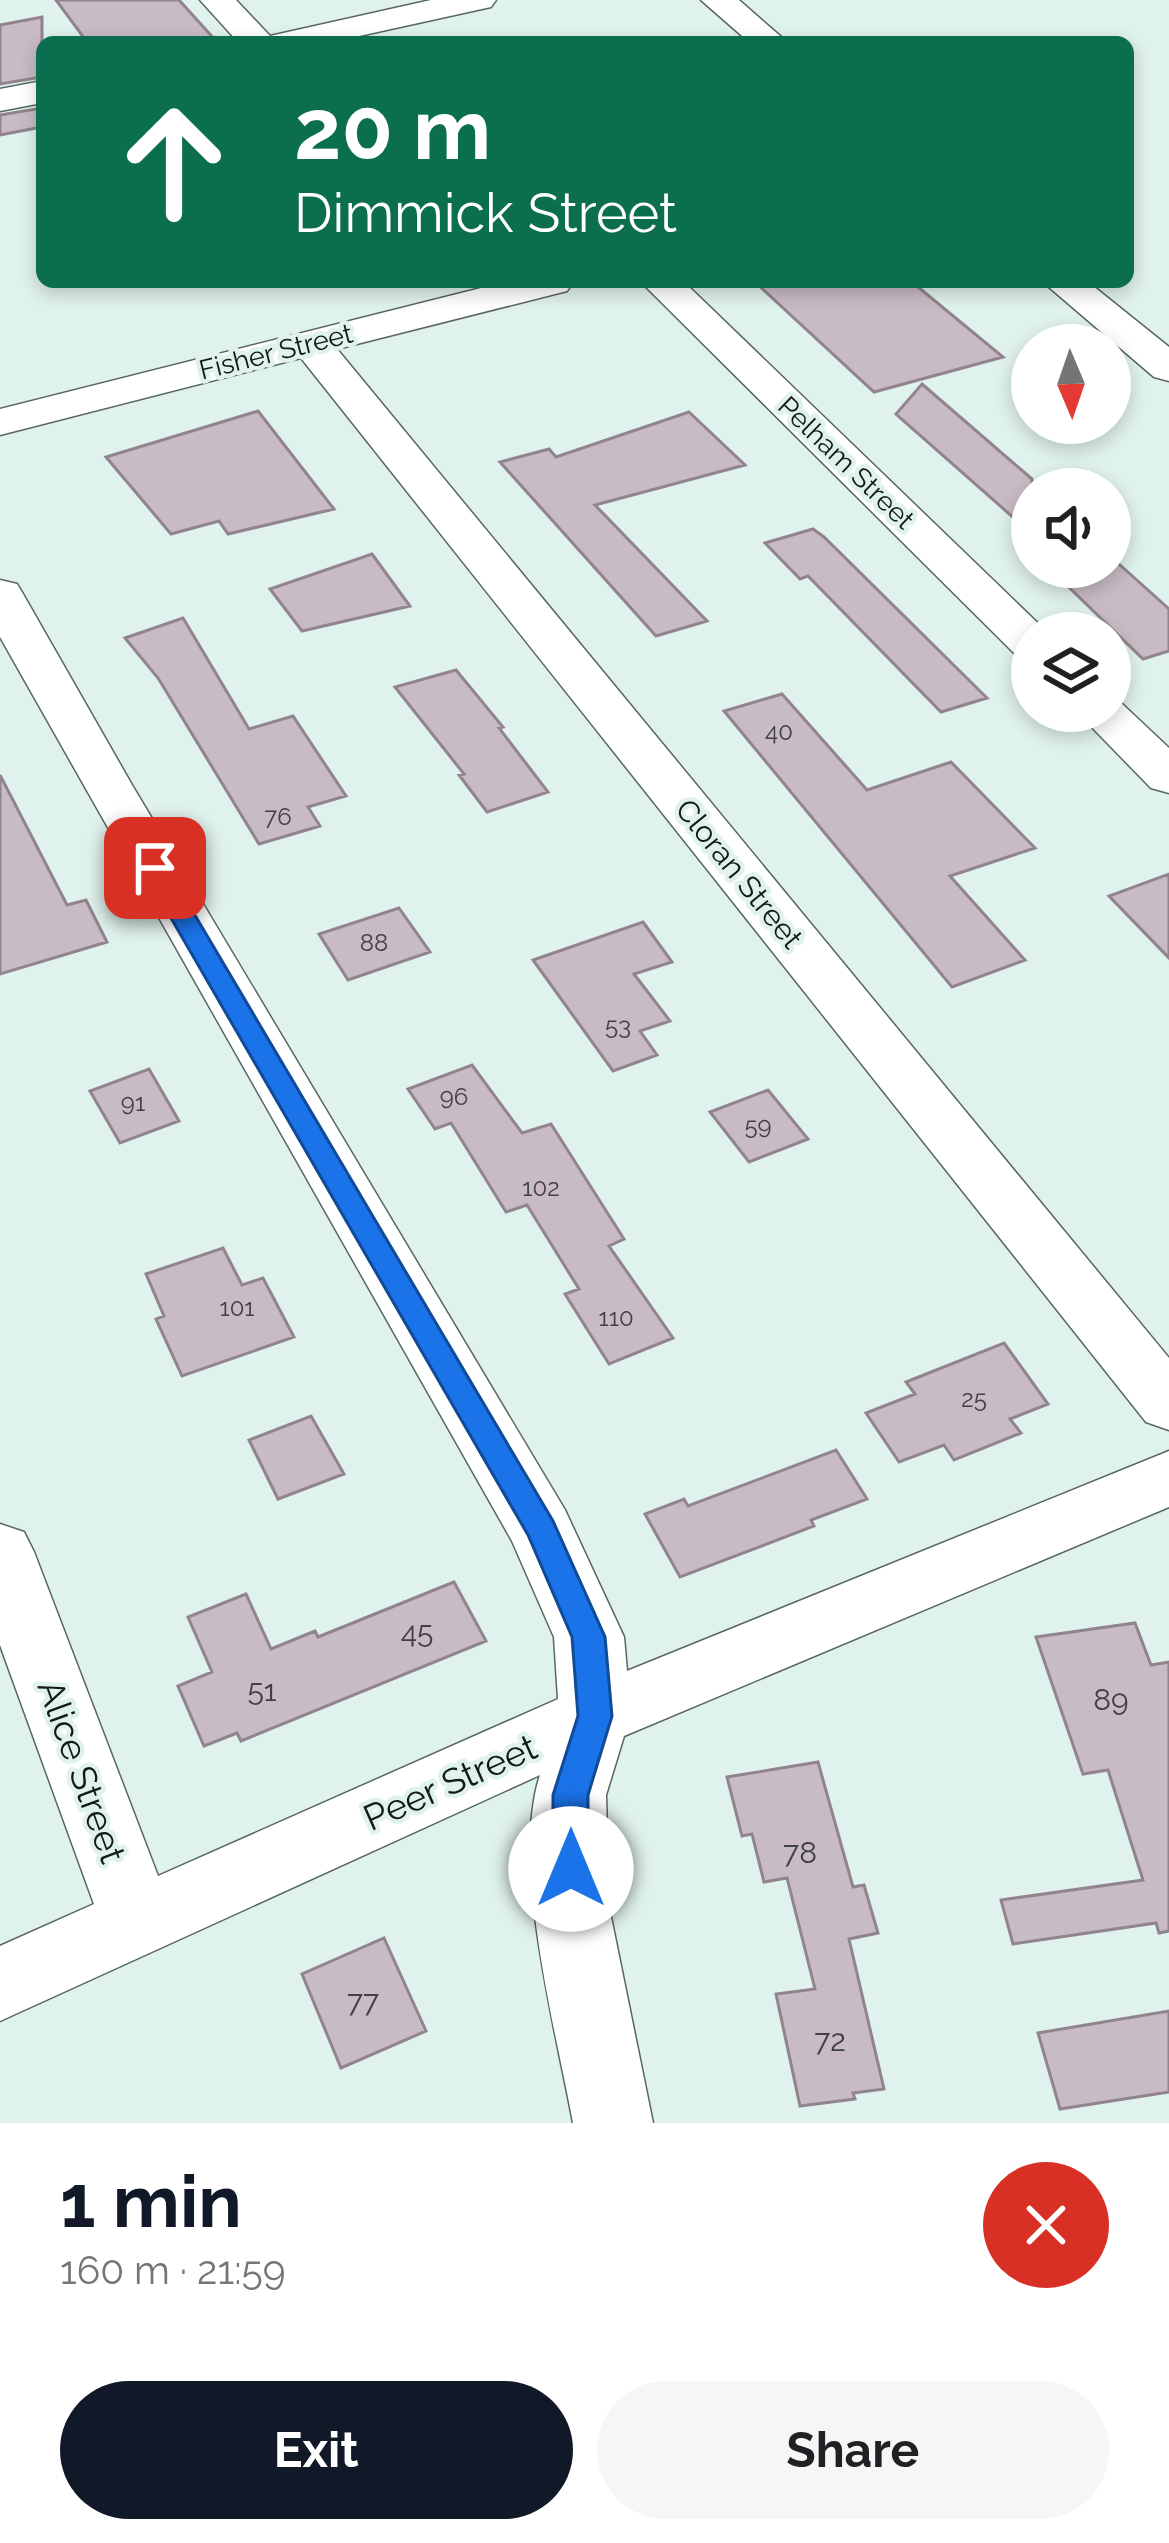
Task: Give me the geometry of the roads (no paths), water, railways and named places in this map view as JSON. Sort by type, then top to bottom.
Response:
[{"type":"street","points":[[217,0],[250,36]]},
{"type":"street","points":[[347,36],[410,30],[479,0]]},
{"type":"street","points":[[718,0],[763,36]]},
{"type":"street","points":[[0,100],[36,93]]},
{"type":"street","name":"Fisher Street","points":[[0,422],[529,288]]},
{"type":"street","name":"Pelham Street","points":[[667,288],[1011,624]]},
{"type":"street","points":[[1070,288],[1169,368]]},
{"type":"street","name":"Cloran Street","points":[[310,344],[1169,1404]]},
{"type":"street","points":[[0,593],[106,785],[542,1530],[589,1637],[595,1716],[570,1795],[571,1906],[613,2123]]},
{"type":"street","points":[[1123,732],[1169,777]]},
{"type":"street","name":"Peer Street","points":[[0,1984],[595,1716],[1169,1478]]},
{"type":"street","name":"Alice Street","points":[[0,1552],[138,1922]]}]
